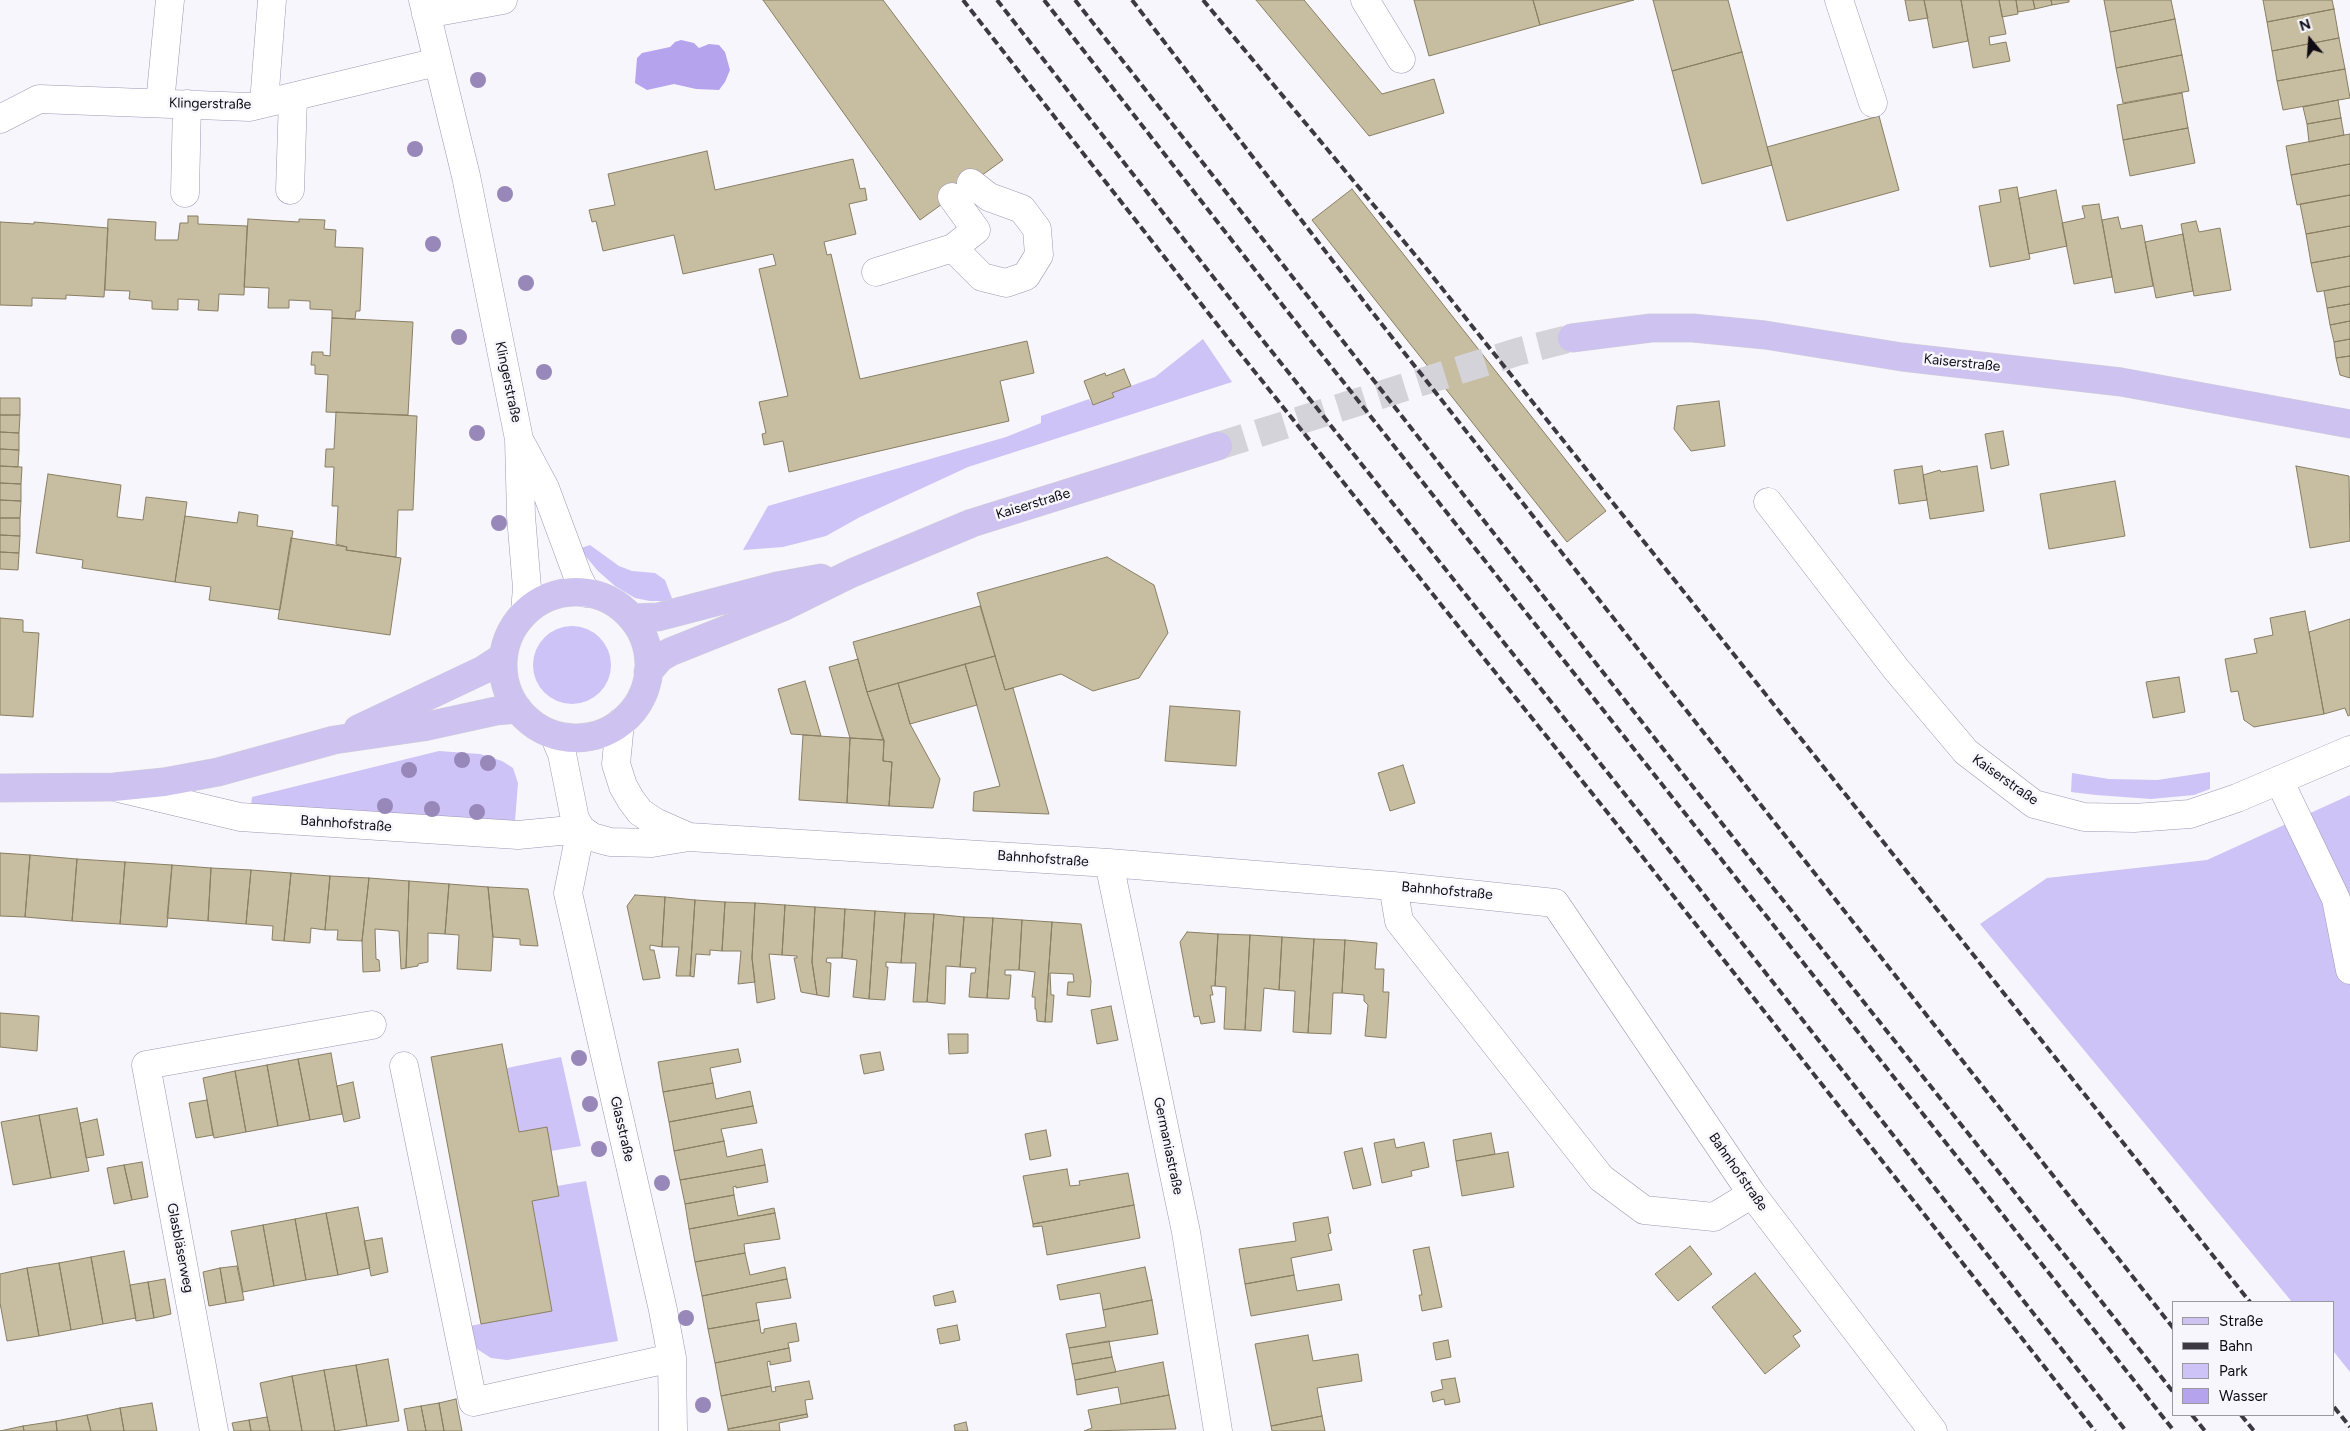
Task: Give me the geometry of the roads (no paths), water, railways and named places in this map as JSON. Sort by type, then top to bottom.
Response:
[{"type":"main road","name":"Kaiserstraße","points":[[1572,338],[1651,328],[1693,328],[1764,335],[1902,357],[2121,382],[2350,424]]},
{"type":"main road","name":"Kaiserstraße","points":[[648,672],[660,658],[670,652],[784,607],[852,573],[972,523],[1218,446]]},
{"type":"main road","name":"Kaiserstraße","points":[[632,618],[658,618],[777,586],[852,573]]},
{"type":"main road","points":[[586,593],[605,598],[622,608],[632,618],[645,644],[648,672],[641,698],[620,723],[602,732],[584,737],[567,738],[554,735],[527,719],[518,709],[506,686],[503,658],[507,639],[516,623],[534,604],[555,594],[586,593]]},
{"type":"main road","name":"Bahnhofstraße","points":[[334,740],[415,700],[483,670],[503,658]]},
{"type":"main road","name":"Bahnhofstraße","points":[[0,788],[114,787],[164,782],[218,772],[334,740],[423,727],[496,711],[518,709]]},
{"type":"street","points":[[160,103],[170,0]]},
{"type":"street","points":[[264,103],[272,0]]},
{"type":"street","points":[[424,7],[503,0]]},
{"type":"street","points":[[1365,0],[1401,59]]},
{"type":"street","points":[[1840,0],[1873,103]]},
{"type":"street","name":"Klingerstraße","points":[[424,7],[466,176],[519,439],[521,516],[527,588],[525,612]]},
{"type":"street","name":"Klingerstraße","points":[[0,119],[39,99],[250,107],[437,62]]},
{"type":"street","points":[[290,190],[293,97]]},
{"type":"street","points":[[185,193],[187,104]]},
{"type":"street","points":[[876,272],[953,248],[976,230],[962,190],[1022,209],[1037,229],[1039,255],[1026,276],[1006,283],[982,277],[953,248]]},
{"type":"street","name":"Klingerstraße","points":[[519,439],[545,488],[578,577],[586,593]]},
{"type":"street","name":"Kaiserstraße","points":[[1768,502],[1896,669],[1966,752],[2034,804],[2084,817],[2134,818],[2190,814],[2236,798],[2350,750]]},
{"type":"street","name":"Bahnhofstraße","points":[[620,723],[616,764],[623,786],[631,800],[640,812],[655,822],[689,836]]},
{"type":"street","points":[[554,735],[562,754],[572,808],[581,829]]},
{"type":"street","points":[[2279,780],[2296,820],[2336,899],[2350,970]]},
{"type":"street","name":"Bahnhofstraße","points":[[114,787],[240,818],[518,835],[581,829],[592,837],[610,842],[629,844],[652,843],[689,836],[1109,863],[1393,886],[1555,903],[1752,1194],[1933,1431]]},
{"type":"street","name":"Glasstraße","points":[[581,829],[568,893],[663,1310],[672,1358],[673,1431]]},
{"type":"street","name":"Germaniastraße","points":[[1109,863],[1186,1232],[1218,1431]]},
{"type":"street","points":[[1393,886],[1399,921],[1601,1178],[1644,1210],[1714,1217],[1752,1194]]},
{"type":"street","name":"Glasbläserweg","points":[[214,1431],[146,1065],[372,1025]]},
{"type":"street","points":[[404,1066],[473,1402],[672,1358]]},
{"type":"water","points":[[681,40],[694,43],[699,48],[709,44],[719,45],[725,52],[730,70],[719,90],[696,89],[674,84],[647,90],[635,83],[637,58],[642,53],[670,47],[675,42]]},
{"type":"tunnel","points":[[1218,446],[1517,352],[1572,338]]},
{"type":"railway","points":[[963,0],[1231,342],[1619,827],[2095,1431]]},
{"type":"railway","points":[[997,0],[1253,328],[1639,812],[2126,1431]]},
{"type":"railway","points":[[1044,0],[1284,307],[2174,1431]]},
{"type":"railway","points":[[1075,0],[1686,778],[2172,1390]]},
{"type":"railway","points":[[1132,0],[1369,308],[2172,1326]]},
{"type":"railway","points":[[1203,0],[1421,262],[2249,1301]]},
{"type":"railway","points":[[2335,1408],[2350,1427]]},
{"type":"railway","points":[[2193,1416],[2205,1431]]},
{"type":"railway","points":[[2242,1416],[2254,1431]]}]
